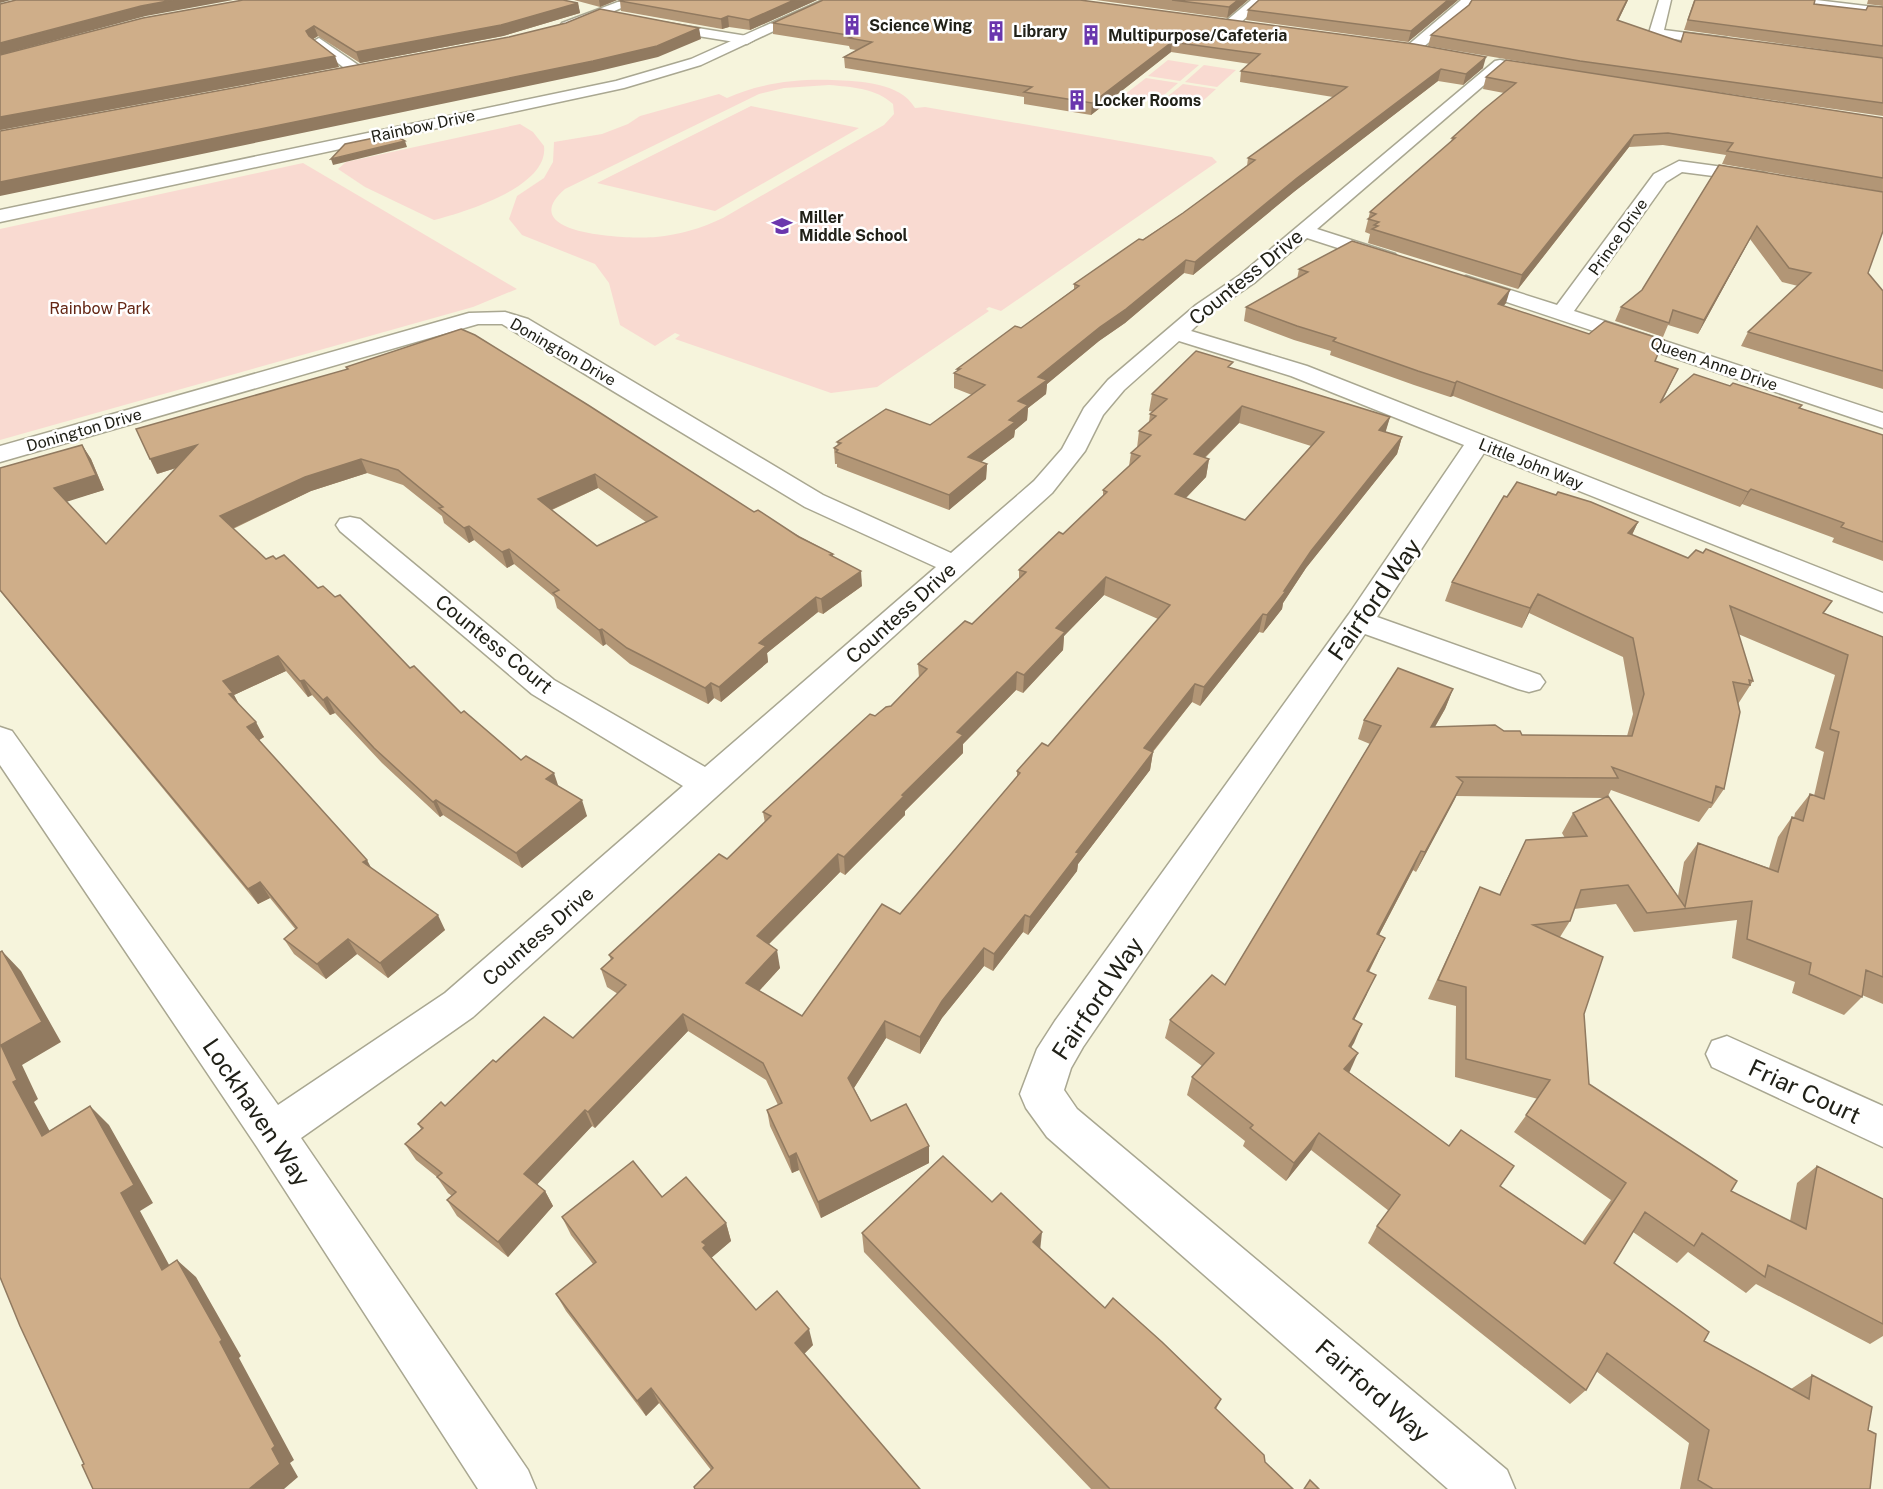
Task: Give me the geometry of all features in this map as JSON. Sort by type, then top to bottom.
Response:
[{"type":"street","points":[[554,30],[634,0]]},
{"type":"street","name":"Rainbow Drive","points":[[0,216],[619,85],[696,62],[834,0]]},
{"type":"street","points":[[1254,27],[1226,24],[1259,0]]},
{"type":"street","points":[[1412,48],[1460,10],[1468,0]]},
{"type":"street","points":[[1665,0],[1656,33],[1744,44]]},
{"type":"street","points":[[1784,0],[1843,3],[1883,12]]},
{"type":"street","points":[[581,6],[623,18]]},
{"type":"street","points":[[641,22],[747,40]]},
{"type":"street","points":[[319,42],[362,69],[333,74]]},
{"type":"street","points":[[1393,46],[1435,52]]},
{"type":"street","name":"Countess Drive","points":[[272,1133],[459,1005],[1043,487],[1073,452],[1092,413],[1116,385],[1203,309],[1247,279],[1304,231],[1497,64]]},
{"type":"street","name":"Prince Drive","points":[[1562,313],[1660,178],[1679,166],[1777,180]]},
{"type":"street","points":[[1304,231],[1407,264]]},
{"type":"street","name":"Queen Anne Drive","points":[[1442,274],[1883,421]]},
{"type":"street","name":"Donington Drive","points":[[0,454],[477,318],[494,317],[520,324],[814,501],[955,566]]},
{"type":"street","name":"Little John Way","points":[[1176,333],[1299,371],[1883,603]]},
{"type":"street","name":"Fairford Way","points":[[1478,443],[1471,457],[1359,621],[1070,1034],[1052,1062],[1041,1094],[1062,1123],[1488,1489]]},
{"type":"street","name":"Countess Court","points":[[350,525],[543,687],[709,785]]},
{"type":"street","points":[[1359,621],[1529,682]]},
{"type":"street","name":"Lockhaven Way","points":[[0,739],[272,1133],[509,1489]]},
{"type":"street","name":"Friar Court","points":[[1727,1054],[1883,1127]]},
{"type":"green space","points":[[1168,60],[1199,65],[1180,81],[1148,76]]},
{"type":"green space","points":[[1204,65],[1236,70],[1217,87],[1185,82]]},
{"type":"green space","points":[[1146,78],[1178,83],[1157,101],[1124,95]]},
{"type":"green space","points":[[819,80],[854,81],[889,88],[908,99],[915,108],[925,107],[1212,157],[1217,162],[1001,311],[989,307],[986,309],[989,311],[877,387],[831,393],[675,339],[680,335],[675,333],[655,346],[620,325],[609,283],[595,264],[522,235],[509,219],[517,196],[544,178],[553,162],[554,142],[602,134],[628,124],[640,116],[719,94],[727,98],[765,85]],"holes":[[[829,85],[871,91],[893,104],[894,114],[884,125],[723,218],[682,233],[665,236],[624,237],[582,231],[564,225],[553,217],[552,205],[565,189],[759,94],[784,88]]]},
{"type":"green space","points":[[1183,84],[1216,89],[1196,107],[1162,101]]},
{"type":"green space","points":[[751,106],[859,128],[715,211],[597,183]]},
{"type":"green space","points":[[520,124],[533,132],[544,146],[542,161],[533,174],[519,185],[483,204],[434,220],[365,187],[338,169],[346,162]]},
{"type":"green space","name":"Rainbow Park","points":[[303,163],[517,289],[473,307],[0,440],[0,229]]},
{"type":"building","points":[[16,0],[173,0],[141,6],[0,43],[0,4]]},
{"type":"building","points":[[243,0],[563,0],[578,3],[501,25],[356,52],[314,26],[306,31],[309,36],[335,56],[0,117],[0,55],[143,18]]},
{"type":"building","points":[[794,0],[749,20],[728,16],[721,19],[620,1]]},
{"type":"building","points":[[823,0],[1080,0],[1414,44],[1486,57],[1466,74],[1441,69],[1297,178],[1195,262],[1186,260],[1038,377],[1047,380],[1018,401],[1028,405],[1009,420],[1015,422],[968,457],[987,464],[949,495],[836,452],[838,450],[834,448],[841,443],[837,442],[886,409],[930,425],[985,385],[954,373],[960,369],[957,369],[1015,326],[1021,328],[1079,286],[1074,284],[1139,239],[1143,240],[1183,213],[1255,160],[1248,158],[1347,87],[1241,71],[1260,54],[1172,42],[1092,103],[1024,92],[1032,87],[844,57],[872,42],[849,38],[854,36],[773,23]]},
{"type":"building","points":[[1172,0],[1238,0],[1229,7]]},
{"type":"building","points":[[1259,0],[1448,0],[1411,31],[1248,10]]},
{"type":"building","points":[[1472,0],[1627,0],[1617,20],[1681,42],[1684,32],[1883,58],[1883,103],[1580,61],[1431,35],[1469,5]]},
{"type":"building","points":[[1695,0],[1815,0],[1814,4],[1866,10],[1868,6],[1883,7],[1883,46],[1688,20]]},
{"type":"building","points":[[600,9],[699,28],[657,46],[593,61],[0,182],[0,131],[509,37],[566,23]]},
{"type":"building","points":[[1506,60],[1883,118],[1883,178],[1727,151],[1733,143],[1668,133],[1634,135],[1522,275],[1372,229],[1378,226],[1374,225],[1379,222],[1368,219],[1376,214],[1370,212],[1516,83],[1486,77]]},
{"type":"building","points":[[393,134],[405,141],[331,159],[345,144]]},
{"type":"building","points":[[1719,165],[1883,192],[1883,231],[1868,273],[1883,291],[1883,371],[1748,332],[1811,273],[1789,268],[1757,226],[1704,320],[1673,310],[1669,323],[1621,307],[1642,290]]},
{"type":"building","points":[[1352,241],[1510,290],[1498,304],[1589,334],[1605,321],[1664,340],[1655,361],[1678,369],[1660,403],[1694,374],[1730,386],[1733,383],[1802,405],[1799,408],[1883,435],[1883,542],[1841,527],[1844,523],[1751,489],[1748,492],[1457,381],[1455,383],[1418,371],[1333,341],[1336,338],[1246,307],[1308,272],[1299,269]]},
{"type":"building","points":[[461,329],[475,335],[588,405],[754,512],[758,510],[799,537],[861,571],[821,599],[816,597],[759,643],[766,646],[719,687],[711,683],[705,688],[627,648],[602,629],[599,630],[553,593],[559,590],[509,549],[502,552],[469,526],[464,528],[439,508],[443,507],[398,470],[361,459],[305,477],[220,516],[266,559],[273,556],[276,559],[284,555],[318,588],[323,586],[335,597],[340,595],[410,668],[414,666],[461,713],[464,711],[521,760],[526,756],[554,773],[546,779],[582,800],[516,853],[436,800],[433,802],[374,748],[327,697],[323,700],[304,680],[300,681],[278,656],[223,681],[233,693],[229,694],[256,722],[247,727],[367,860],[363,862],[438,915],[380,963],[348,939],[317,964],[284,939],[297,928],[260,882],[248,889],[0,590],[0,468],[82,445],[96,475],[54,488],[106,544],[197,445],[150,459],[136,429],[348,369],[346,367]],"holes":[[[595,474],[657,517],[597,546],[538,499]]]},
{"type":"building","points":[[1196,351],[1233,362],[1228,367],[1390,417],[1379,430],[1402,437],[1311,551],[1284,591],[1286,591],[1267,615],[1263,614],[1204,687],[1195,684],[1144,748],[1153,752],[1076,852],[1079,853],[1030,917],[1025,915],[994,954],[984,948],[942,1001],[920,1037],[885,1021],[848,1078],[871,1121],[906,1104],[929,1146],[818,1202],[796,1153],[789,1157],[767,1110],[782,1103],[763,1063],[683,1014],[588,1112],[585,1110],[524,1174],[545,1191],[498,1242],[447,1200],[456,1192],[437,1177],[442,1173],[405,1144],[423,1128],[418,1124],[441,1102],[445,1106],[493,1060],[496,1062],[544,1017],[573,1038],[626,985],[601,969],[613,958],[609,955],[719,854],[727,859],[771,816],[763,812],[870,714],[875,716],[886,707],[891,706],[927,669],[918,664],[965,621],[972,624],[1026,572],[1019,570],[1059,532],[1063,534],[1107,492],[1103,490],[1140,456],[1131,453],[1151,435],[1139,431],[1156,416],[1150,414],[1167,399],[1152,394]],"holes":[[[1242,406],[1324,432],[1245,520],[1175,494],[1209,459],[1194,454]],[[1106,577],[1170,605],[1048,746],[1042,743],[1017,771],[1020,773],[900,914],[882,904],[802,1016],[746,983],[777,950],[757,936],[838,854],[844,857],[963,735],[957,732],[1017,672],[1024,675],[1065,632],[1056,628]]]},
{"type":"building","points":[[1517,482],[1556,495],[1558,492],[1591,502],[1638,522],[1628,533],[1688,558],[1696,550],[1703,553],[1706,549],[1832,601],[1823,613],[1883,637],[1883,977],[1866,970],[1862,997],[1809,974],[1811,963],[1747,939],[1752,901],[1647,913],[1628,885],[1581,890],[1570,921],[1533,925],[1603,957],[1584,1014],[1589,1084],[1737,1181],[1731,1191],[1806,1229],[1817,1166],[1883,1199],[1883,1324],[1768,1265],[1765,1277],[1702,1233],[1694,1246],[1645,1212],[1614,1263],[1709,1332],[1704,1341],[1809,1399],[1812,1375],[1872,1407],[1868,1430],[1876,1434],[1870,1489],[1713,1489],[1698,1480],[1709,1430],[1607,1353],[1586,1390],[1377,1226],[1400,1195],[1319,1133],[1294,1163],[1250,1128],[1253,1125],[1192,1077],[1214,1053],[1170,1020],[1212,975],[1225,985],[1381,726],[1364,720],[1398,668],[1453,689],[1431,727],[1495,725],[1504,731],[1520,731],[1522,735],[1632,736],[1644,694],[1633,638],[1538,594],[1530,608],[1452,582],[1504,496],[1507,497]],"holes":[[[1730,606],[1848,655],[1830,729],[1839,732],[1824,799],[1810,794],[1803,821],[1792,817],[1778,872],[1698,843],[1685,907],[1608,796],[1573,813],[1587,836],[1526,840],[1500,895],[1480,887],[1438,980],[1466,987],[1466,1059],[1550,1080],[1526,1115],[1626,1183],[1585,1244],[1500,1186],[1514,1166],[1461,1130],[1449,1146],[1344,1069],[1358,1053],[1349,1046],[1362,1024],[1353,1019],[1376,975],[1367,971],[1385,938],[1377,934],[1421,851],[1425,852],[1463,782],[1457,777],[1618,778],[1612,767],[1712,803],[1716,786],[1724,789],[1740,712],[1733,682],[1750,685],[1749,680],[1753,681]]]},
{"type":"building","points":[[2,951],[42,1022],[1,1045],[17,1080],[13,1082],[42,1136],[90,1106],[134,1185],[121,1193],[162,1270],[177,1260],[222,1340],[220,1342],[275,1446],[272,1449],[280,1464],[249,1489],[93,1489],[82,1465],[84,1464],[20,1326],[0,1277],[0,952]]},
{"type":"building","points":[[943,1156],[992,1202],[1001,1193],[1042,1232],[1033,1242],[1105,1308],[1113,1298],[1162,1342],[1221,1399],[1215,1408],[1264,1455],[1265,1462],[1293,1489],[1110,1489],[862,1233]]},
{"type":"building","points":[[633,1161],[662,1197],[686,1177],[726,1223],[702,1242],[706,1245],[703,1248],[756,1310],[777,1291],[809,1329],[795,1343],[920,1489],[695,1489],[694,1487],[713,1468],[651,1388],[637,1401],[556,1294],[596,1262],[562,1217]]},
{"type":"building","points":[[1310,1480],[1319,1489],[1304,1489]]},
{"type":"place","name":"Science Wing","points":[[852,25]]},
{"type":"place","name":"Library","points":[[996,31]]},
{"type":"place","name":"Multipurpose/Cafeteria","points":[[1091,35]]},
{"type":"place","name":"Locker Rooms","points":[[1077,100]]},
{"type":"place","name":"Miller Middle School","points":[[782,226]]}]
